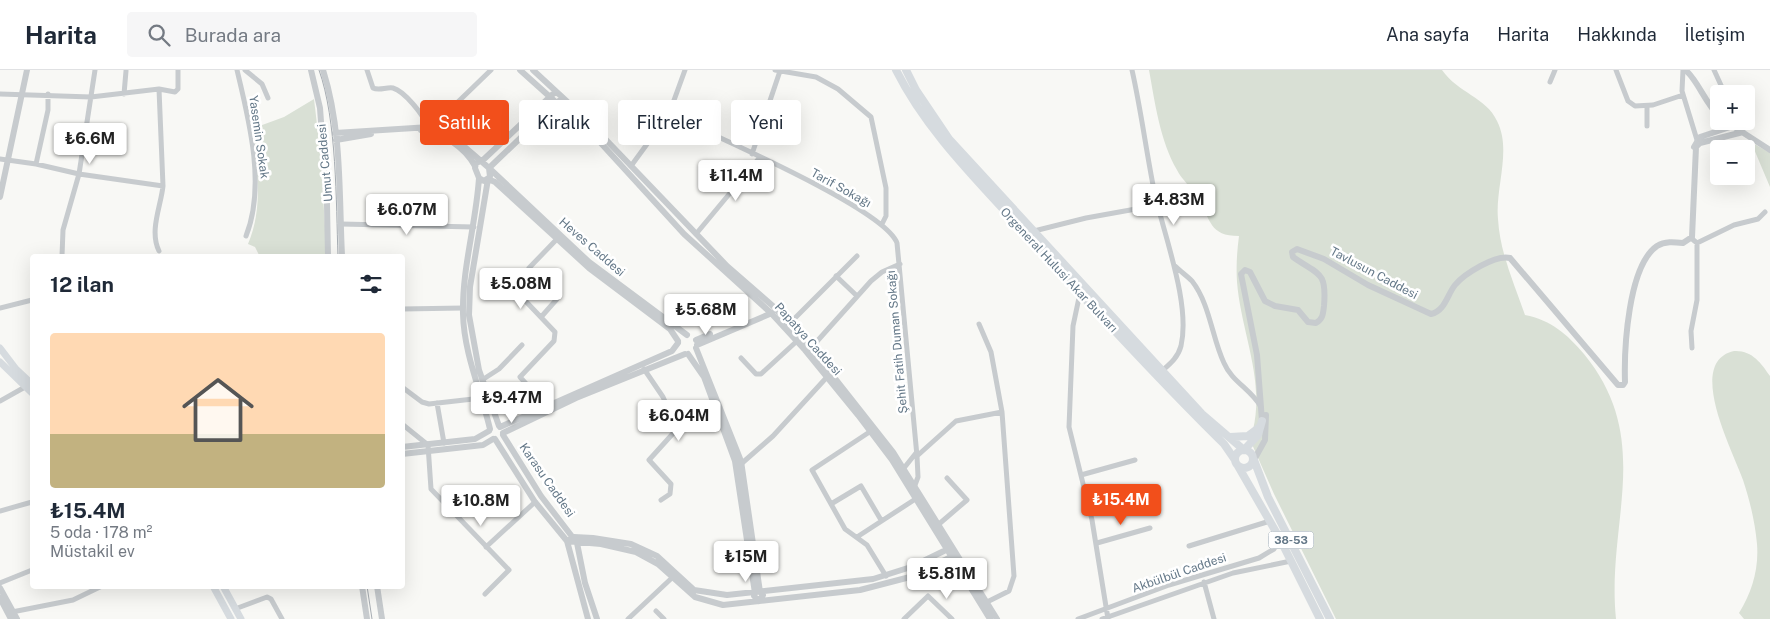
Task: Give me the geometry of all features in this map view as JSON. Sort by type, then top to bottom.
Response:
[{"type":"main road","name":"Orgeneral Hulusi Akar Bulvarı","points":[[896,70],[908,95],[947,147],[1080,293],[1224,444],[1280,539],[1320,619]]},
{"type":"main road","name":"Orgeneral Hulusi Akar Bulvarı","points":[[906,70],[916,90],[950,139],[1163,370],[1183,395],[1227,437],[1244,450]]},
{"type":"main road","points":[[0,348],[16,369],[30,382]]},
{"type":"main road","points":[[0,362],[30,391]]},
{"type":"main road","points":[[1244,450],[1250,452],[1254,460],[1246,468],[1236,463],[1236,454],[1244,450],[1258,435],[1262,421]]},
{"type":"main road","points":[[1227,437],[1248,436],[1257,431],[1262,421]]},
{"type":"main road","name":"38-53","points":[[1254,460],[1268,497],[1330,619]]},
{"type":"main road","points":[[215,589],[230,619]]},
{"type":"main road","points":[[225,589],[241,619]]},
{"type":"street","points":[[0,197],[27,70]]},
{"type":"street","points":[[62,254],[63,230],[79,174],[95,70]]},
{"type":"street","points":[[0,94],[21,96],[48,94],[91,97],[159,89],[177,91],[178,70]]},
{"type":"street","name":"Yasemin Sokak","points":[[237,70],[244,101],[255,180],[254,209],[246,236]]},
{"type":"street","points":[[246,70],[262,84],[268,98]]},
{"type":"street","name":"Umut Caddesi","points":[[310,70],[320,108],[327,197],[328,254]]},
{"type":"street","name":"Umut Caddesi","points":[[323,70],[328,88],[335,137],[342,254]]},
{"type":"street","points":[[367,70],[371,87],[376,90],[392,88],[400,91],[420,112]]},
{"type":"street","points":[[459,100],[491,70]]},
{"type":"street","name":"Papatya Caddesi","points":[[520,70],[554,100]]},
{"type":"street","name":"Papatya Caddesi","points":[[533,70],[631,166],[772,310],[901,469]]},
{"type":"street","points":[[673,100],[684,70]]},
{"type":"street","points":[[1132,70],[1158,205],[1174,266],[1181,307],[1181,344],[1176,358],[1163,370]]},
{"type":"street","points":[[1550,82],[1555,70]]},
{"type":"street","points":[[1616,70],[1630,103],[1638,106],[1647,106],[1683,94]]},
{"type":"street","points":[[1697,140],[1683,94],[1684,70],[1691,72],[1702,97],[1710,106]]},
{"type":"street","points":[[1714,70],[1721,85]]},
{"type":"street","points":[[124,94],[126,71]]},
{"type":"street","points":[[752,154],[778,71],[816,77],[838,89],[866,112],[874,124],[886,188],[886,216],[882,224]]},
{"type":"street","points":[[159,89],[163,186],[162,201],[156,220],[159,251]]},
{"type":"street","points":[[475,166],[556,91]]},
{"type":"street","points":[[36,164],[49,106],[48,94]]},
{"type":"street","points":[[1647,106],[1647,126]]},
{"type":"street","points":[[335,137],[420,128]]},
{"type":"street","points":[[1697,244],[1689,240],[1694,150],[1697,140],[1714,130]]},
{"type":"street","points":[[1739,130],[1770,150]]},
{"type":"street","points":[[335,137],[388,132],[428,131],[454,143],[470,158],[475,166],[480,178],[474,228],[467,264],[463,308],[468,352],[490,430]]},
{"type":"street","points":[[1694,150],[1700,143],[1742,132]]},
{"type":"street","points":[[489,168],[519,139]]},
{"type":"street","name":"Tarif Sokağı","points":[[721,139],[808,180],[882,224],[892,233]]},
{"type":"street","points":[[463,145],[482,161]]},
{"type":"street","name":"Papatya Caddesi","points":[[602,145],[684,234],[789,324],[811,348],[872,424],[939,524],[997,619]]},
{"type":"street","points":[[631,166],[646,145]]},
{"type":"street","points":[[696,234],[760,157]]},
{"type":"street","points":[[0,159],[36,164],[79,174],[163,186]]},
{"type":"street","name":"Heves Caddesi","points":[[482,161],[589,262],[687,335],[696,344]]},
{"type":"street","name":"Karasu Caddesi","points":[[489,168],[469,306],[471,335],[482,380],[501,430],[541,496],[575,540]]},
{"type":"street","points":[[480,178],[488,180]]},
{"type":"street","name":"Heves Caddesi","points":[[488,180],[495,182],[601,279],[670,328],[678,342],[678,349],[686,354]]},
{"type":"street","points":[[1034,231],[1094,216],[1158,205]]},
{"type":"street","points":[[1697,244],[1734,225],[1758,218],[1765,212]]},
{"type":"street","points":[[341,224],[474,228]]},
{"type":"street","name":"Şehit Fatih Duman Sokağı","points":[[892,233],[897,243],[900,264],[917,450],[918,477],[912,486]]},
{"type":"street","points":[[542,316],[557,299],[529,268],[557,239]]},
{"type":"street","name":"Tavlusun Caddesi","points":[[1262,421],[1255,344],[1241,274],[1246,270],[1250,272],[1262,298],[1268,303],[1278,307],[1295,309],[1308,322],[1318,322],[1323,312],[1324,282],[1318,273],[1292,257],[1292,252],[1295,250],[1324,259],[1368,285],[1431,314],[1441,308],[1452,289],[1463,277],[1494,259],[1510,258],[1621,386],[1625,382],[1624,353],[1631,300],[1640,273],[1651,252],[1657,246],[1669,242],[1689,240]]},
{"type":"street","points":[[1692,348],[1691,331],[1697,300],[1697,244]]},
{"type":"street","points":[[789,324],[857,256]]},
{"type":"street","points":[[811,348],[876,276],[900,264]]},
{"type":"street","points":[[1174,266],[1192,282],[1204,305],[1224,364],[1233,378],[1251,392],[1262,409]]},
{"type":"street","points":[[836,276],[857,296]]},
{"type":"street","points":[[516,290],[554,330],[554,340],[520,377],[546,406]]},
{"type":"street","points":[[1080,293],[1073,326],[1068,413],[1072,445],[1097,543],[1107,608],[1106,618]]},
{"type":"street","points":[[0,308],[30,300]]},
{"type":"street","points":[[405,309],[463,308]]},
{"type":"street","points":[[501,430],[644,369],[686,354],[696,344],[772,310]]},
{"type":"street","points":[[979,324],[989,344],[1002,412],[1014,576],[1010,590],[987,602]]},
{"type":"street","points":[[405,447],[428,448],[483,445],[494,439],[501,430],[546,406],[672,352],[678,342],[687,335]]},
{"type":"street","points":[[741,358],[756,374],[761,374],[797,341]]},
{"type":"street","points":[[696,344],[732,435],[739,466],[758,592]]},
{"type":"street","points":[[482,380],[499,369],[522,345]]},
{"type":"street","points":[[686,354],[704,378],[739,466],[754,577],[758,592],[763,597],[759,601]]},
{"type":"street","points":[[644,369],[663,397],[677,429],[649,460],[671,484],[670,494],[661,500]]},
{"type":"street","points":[[739,466],[773,436],[827,377]]},
{"type":"street","points":[[0,401],[25,387]]},
{"type":"street","points":[[405,389],[422,402],[437,403],[482,398]]},
{"type":"street","name":"Tavlusun Caddesi","points":[[1254,460],[1260,451],[1267,427],[1261,397]]},
{"type":"street","points":[[437,403],[444,443]]},
{"type":"street","points":[[917,456],[956,421],[1002,412]]},
{"type":"street","points":[[405,453],[444,443],[480,438],[495,425],[501,430]]},
{"type":"street","points":[[405,427],[428,448],[431,489],[509,570],[485,594]]},
{"type":"street","name":"Karasu Caddesi","points":[[490,430],[535,502],[567,542]]},
{"type":"street","points":[[871,431],[812,470],[845,529],[873,552],[886,576]]},
{"type":"street","points":[[901,469],[913,459],[917,450]]},
{"type":"street","points":[[1080,475],[1135,460]]},
{"type":"street","points":[[939,524],[967,500],[948,478]]},
{"type":"street","points":[[831,504],[861,486],[882,520]]},
{"type":"street","name":"Papatya Caddesi","points":[[912,486],[916,498],[990,619]]},
{"type":"street","points":[[857,537],[916,498]]},
{"type":"street","points":[[486,547],[535,502]]},
{"type":"street","points":[[0,511],[30,503]]},
{"type":"street","points":[[1189,546],[1270,521]]},
{"type":"street","points":[[1097,543],[1150,528]]},
{"type":"street","name":"Akbülbül Caddesi","points":[[1078,619],[1168,585],[1259,558],[1274,549],[1280,539]]},
{"type":"street","points":[[575,540],[597,619]]},
{"type":"street","points":[[588,619],[567,542],[575,540],[615,540],[638,546],[662,560],[690,594],[702,601],[723,605],[860,590],[910,577],[953,556]]},
{"type":"street","points":[[674,576],[700,592],[727,595],[758,592],[886,576],[918,564],[948,549]]},
{"type":"street","name":"Akbülbül Caddesi","points":[[1106,618],[1204,582],[1255,567],[1292,561]]},
{"type":"street","points":[[0,583],[30,571]]},
{"type":"street","points":[[628,619],[674,576]]},
{"type":"street","points":[[1204,582],[1214,619]]},
{"type":"street","points":[[0,588],[16,619]]},
{"type":"street","points":[[12,612],[73,600],[96,589]]},
{"type":"street","points":[[362,589],[367,619]]},
{"type":"street","points":[[377,589],[382,619]]},
{"type":"street","points":[[904,619],[928,596],[952,619]]},
{"type":"street","points":[[235,609],[267,597],[271,599],[282,619]]},
{"type":"street","points":[[0,598],[11,619]]},
{"type":"street","points":[[656,611],[664,619]]},
{"type":"shaded area","points":[[1149,70],[1442,70],[1449,78],[1479,100],[1492,113],[1501,132],[1503,144],[1498,207],[1499,232],[1508,268],[1525,315],[1551,324],[1578,347],[1605,386],[1618,418],[1623,451],[1623,483],[1615,583],[1616,619],[1336,619],[1274,494],[1247,433],[1253,430],[1256,392],[1251,356],[1239,301],[1237,259],[1239,236],[1229,235],[1216,230],[1198,198],[1171,159],[1162,134]]},
{"type":"shaded area","points":[[314,99],[320,150],[327,254],[258,254],[255,247],[248,244],[253,230],[258,201],[257,173],[251,129],[284,117]]},
{"type":"shaded area","points":[[1755,144],[1770,153],[1770,187],[1755,151]]},
{"type":"shaded area","points":[[1734,351],[1751,355],[1770,376],[1770,619],[1744,619],[1739,613],[1748,597],[1756,571],[1756,536],[1746,488],[1716,409],[1713,389],[1713,372],[1720,359]]},
{"type":"tram line","points":[[319,70],[325,90],[332,137],[338,254]]},
{"type":"tram line","points":[[367,589],[372,619]]}]
